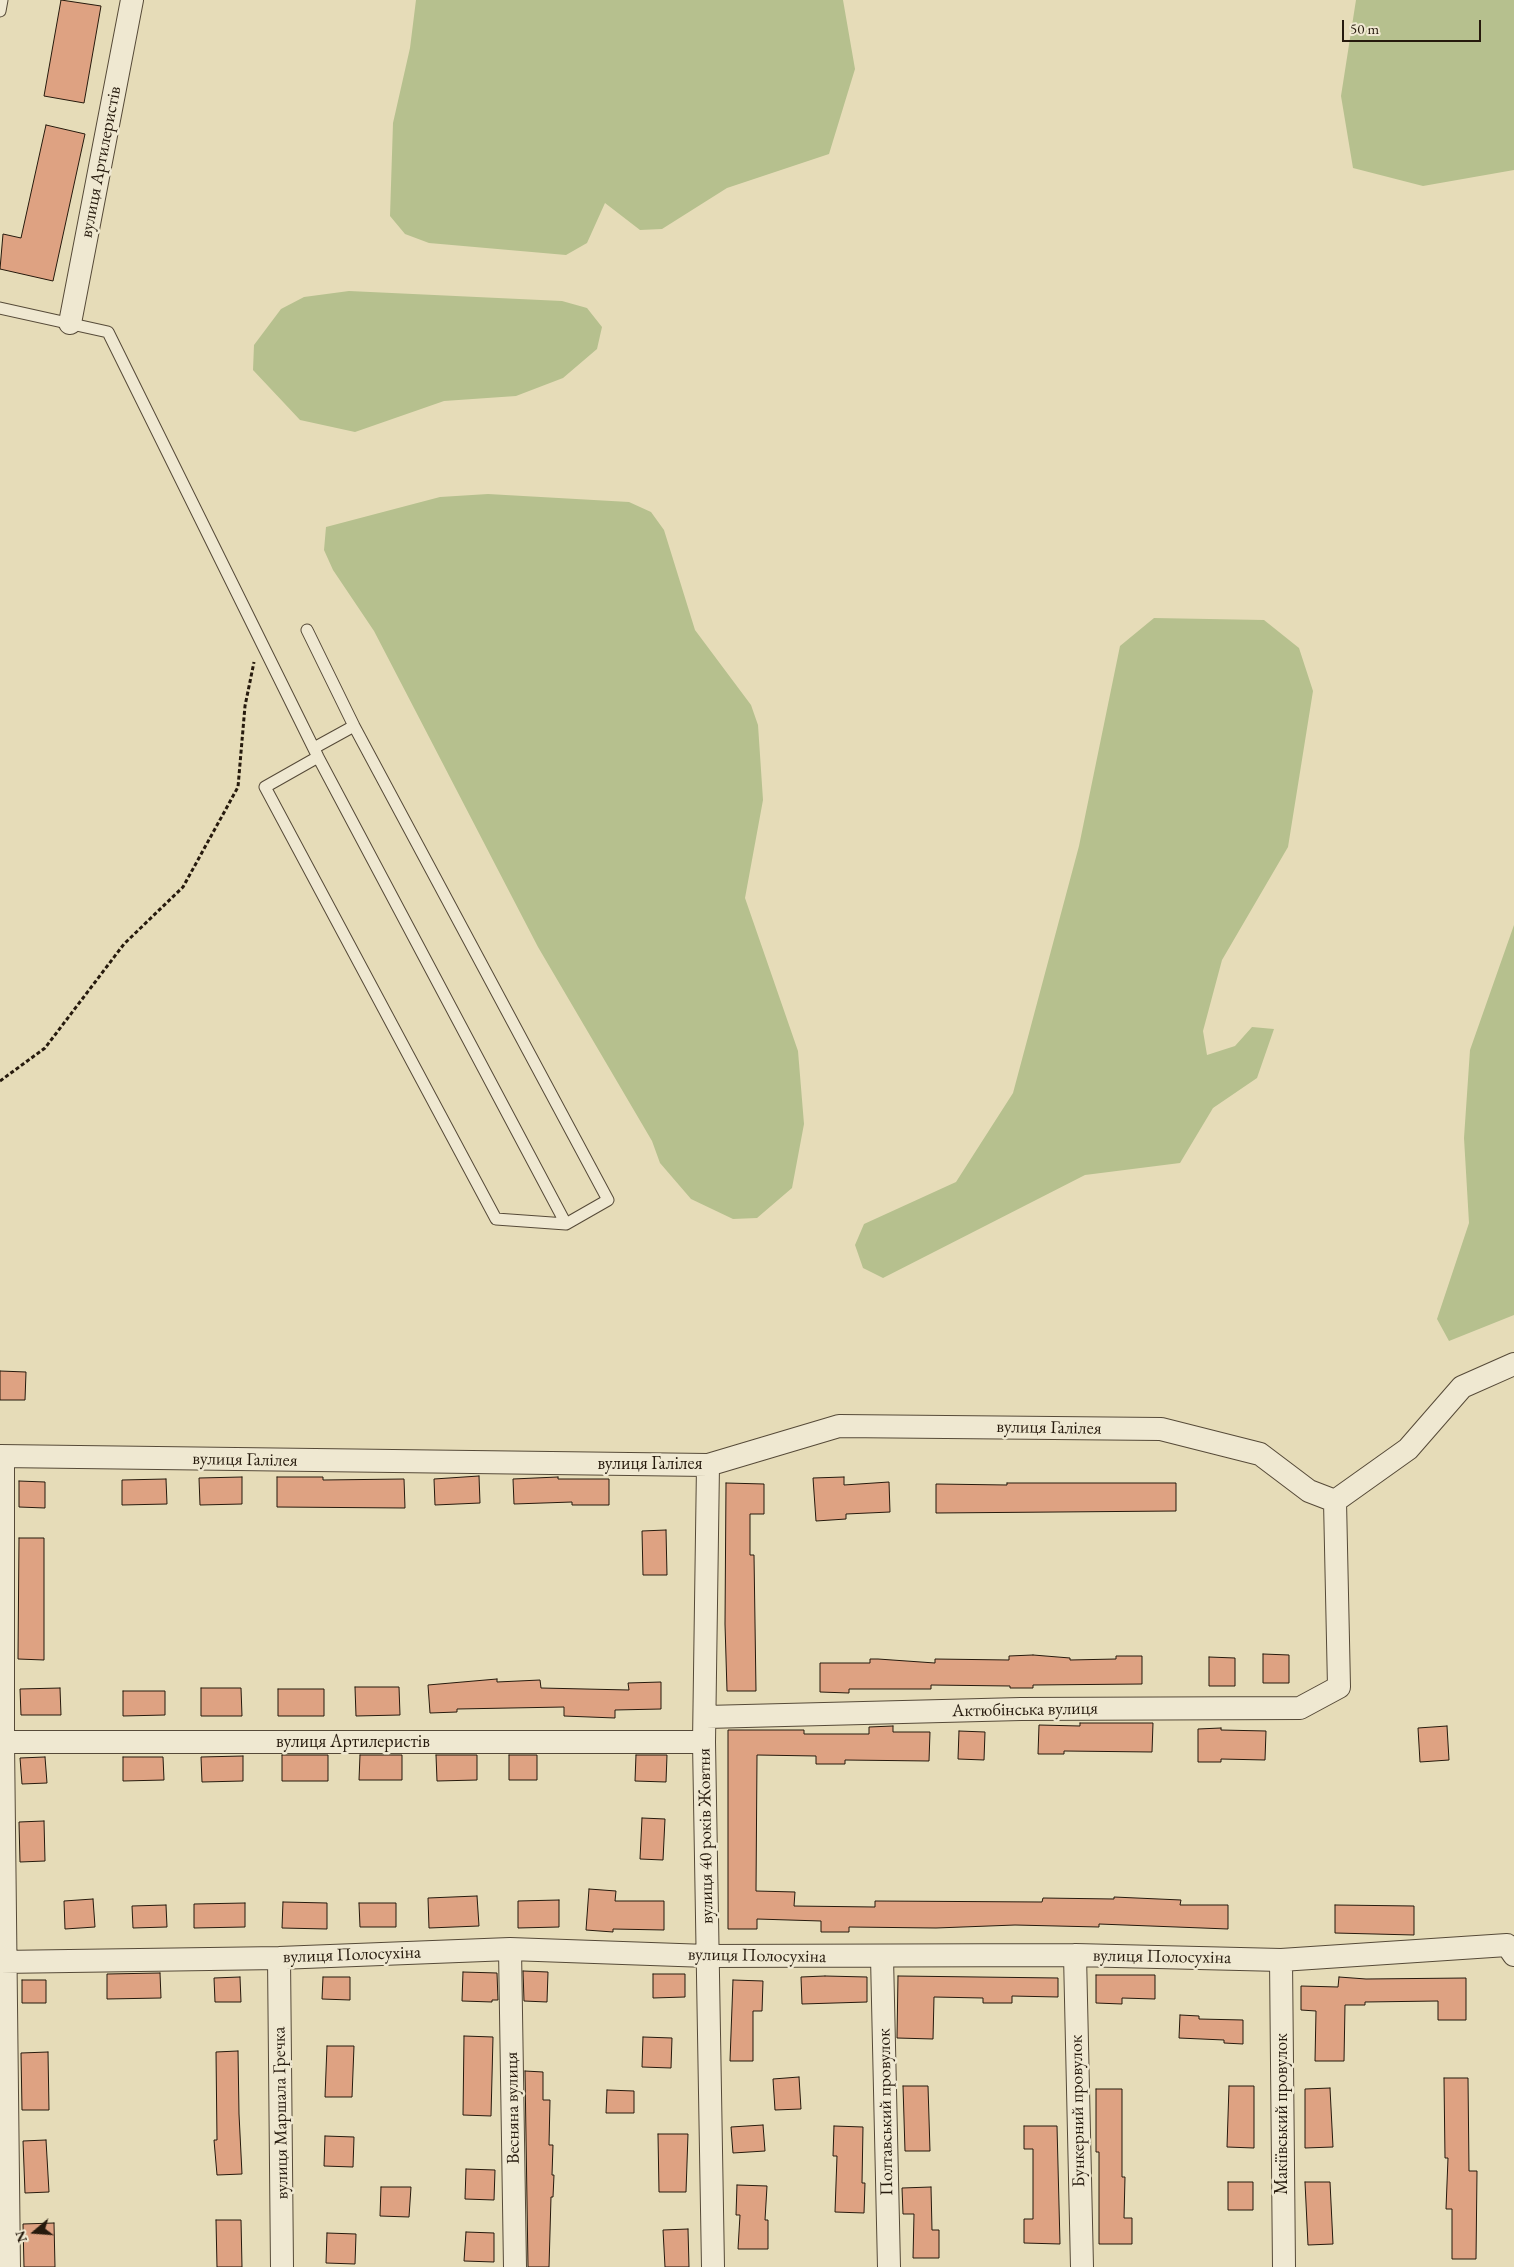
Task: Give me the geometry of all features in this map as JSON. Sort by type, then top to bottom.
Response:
[{"type":"street","name":"вулиця Артилеристів","points":[[70,323],[132,0]]},
{"type":"street","points":[[1335,1501],[1408,1449],[1462,1388],[1514,1364]]},
{"type":"street","name":"вулиця Галілея","points":[[2,1456],[708,1466],[839,1426],[1161,1429],[1260,1454],[1309,1491],[1335,1501]]},
{"type":"street","points":[[2,1456],[1,1711],[3,1742],[3,1962],[9,2267]]},
{"type":"street","name":"вулиця 40 років Жовтня","points":[[708,1466],[706,1717],[704,1742],[713,2267]]},
{"type":"street","name":"Актюбінська вулиця","points":[[706,1717],[1021,1709],[1300,1708],[1339,1687],[1335,1501]]},
{"type":"street","name":"вулиця Артилеристів","points":[[3,1742],[704,1742]]},
{"type":"street","name":"вулиця Полосухіна","points":[[3,1962],[279,1958],[510,1949],[707,1956],[1075,1955],[1281,1960],[1510,1950]]},
{"type":"street","name":"Весняна вулиця","points":[[510,1949],[515,2267]]},
{"type":"street","name":"Бункерний провулок","points":[[1075,1955],[1082,2267]]},
{"type":"street","name":"Полтавський провулок","points":[[882,1957],[889,2267]]},
{"type":"street","name":"вулиця Маршала Гречка","points":[[279,1958],[282,2267]]},
{"type":"street","name":"Макіївський провулок","points":[[1281,1960],[1284,2267]]},
{"type":"lane","points":[[0,11],[2,0]]},
{"type":"lane","points":[[0,308],[108,332],[316,752],[566,1224]]},
{"type":"lane","points":[[307,630],[354,726],[608,1200],[566,1224],[496,1219],[265,786],[354,726]]},
{"type":"path","points":[[0,1081],[45,1048],[124,944],[183,887],[238,787],[245,706],[254,659]]},
{"type":"green space","points":[[416,0],[843,0],[855,69],[829,154],[727,188],[662,229],[640,230],[605,203],[587,243],[566,255],[429,243],[405,234],[390,216],[393,123],[410,48]]},
{"type":"green space","points":[[1356,0],[1514,0],[1514,170],[1423,186],[1353,168],[1341,96]]},
{"type":"green space","points":[[349,291],[562,301],[587,308],[602,327],[597,349],[563,378],[516,396],[444,401],[355,432],[300,420],[253,370],[254,345],[281,309],[304,297]]},
{"type":"green space","points":[[488,494],[629,502],[651,512],[664,530],[695,630],[751,705],[758,725],[763,800],[745,898],[798,1051],[804,1124],[792,1188],[757,1218],[733,1219],[691,1199],[660,1163],[652,1141],[538,947],[374,631],[333,570],[324,550],[326,527],[440,497]]},
{"type":"green space","points":[[1154,618],[1264,620],[1299,648],[1313,691],[1288,847],[1222,960],[1203,1031],[1207,1055],[1235,1046],[1252,1027],[1274,1029],[1257,1078],[1213,1108],[1180,1163],[1085,1175],[883,1278],[863,1268],[855,1245],[864,1224],[956,1182],[1013,1093],[1079,846],[1120,646]]},
{"type":"green space","points":[[1514,925],[1514,1315],[1449,1341],[1437,1319],[1469,1223],[1464,1138],[1470,1050]]},
{"type":"building","points":[[61,0],[101,6],[84,103],[44,96]]},
{"type":"building","points":[[46,125],[85,134],[53,281],[0,269],[3,234],[21,238]]},
{"type":"building","points":[[0,1371],[26,1372],[25,1400],[0,1400]]},
{"type":"building","points":[[479,1476],[480,1503],[435,1505],[434,1479]]},
{"type":"building","points":[[242,1477],[242,1504],[200,1505],[199,1478]]},
{"type":"building","points":[[277,1477],[323,1477],[323,1480],[404,1479],[405,1508],[277,1507]]},
{"type":"building","points":[[558,1477],[558,1479],[609,1479],[609,1505],[572,1505],[572,1502],[514,1504],[513,1479]]},
{"type":"building","points":[[844,1477],[844,1485],[889,1482],[890,1512],[846,1514],[846,1519],[816,1521],[813,1478]]},
{"type":"building","points":[[166,1479],[167,1504],[122,1505],[122,1480]]},
{"type":"building","points":[[19,1481],[45,1482],[45,1508],[19,1507]]},
{"type":"building","points":[[726,1483],[764,1484],[764,1514],[750,1514],[750,1555],[754,1555],[756,1691],[727,1691],[725,1624]]},
{"type":"building","points":[[1007,1483],[1176,1483],[1176,1511],[936,1513],[936,1484],[1007,1485]]},
{"type":"building","points":[[666,1530],[667,1575],[643,1575],[642,1531]]},
{"type":"building","points":[[19,1538],[44,1538],[44,1660],[18,1659]]},
{"type":"building","points":[[1263,1654],[1289,1655],[1289,1683],[1263,1683]]},
{"type":"building","points":[[1033,1655],[1070,1658],[1070,1660],[1116,1659],[1116,1656],[1142,1656],[1142,1684],[1033,1685],[1033,1688],[931,1685],[931,1689],[849,1689],[849,1693],[820,1692],[820,1663],[870,1663],[870,1659],[878,1659],[935,1663],[935,1659],[1009,1660],[1009,1656]]},
{"type":"building","points":[[1209,1657],[1235,1658],[1235,1686],[1209,1686]]},
{"type":"building","points":[[497,1679],[497,1682],[540,1680],[541,1688],[629,1690],[628,1683],[661,1682],[661,1709],[615,1710],[615,1718],[564,1716],[564,1707],[457,1709],[457,1712],[430,1713],[428,1685]]},
{"type":"building","points":[[355,1687],[399,1687],[400,1715],[356,1716]]},
{"type":"building","points":[[60,1688],[61,1715],[21,1715],[20,1689]]},
{"type":"building","points":[[201,1688],[241,1688],[242,1716],[201,1716]]},
{"type":"building","points":[[278,1689],[324,1689],[324,1716],[278,1716]]},
{"type":"building","points":[[123,1691],[165,1691],[165,1715],[123,1716]]},
{"type":"building","points":[[1080,1723],[1153,1723],[1152,1752],[1064,1751],[1064,1754],[1038,1754],[1039,1725],[1080,1726]]},
{"type":"building","points":[[893,1726],[893,1732],[930,1732],[929,1761],[845,1760],[845,1764],[816,1764],[816,1756],[757,1755],[756,1891],[795,1892],[794,1906],[875,1907],[875,1901],[1042,1902],[1043,1898],[1114,1899],[1114,1897],[1181,1900],[1180,1905],[1228,1905],[1228,1929],[1099,1924],[1099,1927],[1015,1925],[936,1928],[849,1927],[849,1932],[821,1932],[821,1921],[757,1919],[757,1929],[728,1929],[728,1730],[804,1730],[804,1734],[869,1734],[869,1727]]},
{"type":"building","points":[[1447,1726],[1449,1760],[1420,1762],[1418,1728]]},
{"type":"building","points":[[1221,1728],[1221,1730],[1266,1731],[1265,1760],[1221,1759],[1221,1762],[1198,1762],[1198,1729]]},
{"type":"building","points":[[959,1731],[985,1732],[984,1760],[958,1759]]},
{"type":"building","points":[[282,1755],[328,1755],[328,1781],[282,1781]]},
{"type":"building","points":[[360,1755],[402,1755],[402,1780],[359,1780]]},
{"type":"building","points":[[436,1755],[477,1755],[477,1780],[437,1781]]},
{"type":"building","points":[[509,1755],[537,1755],[537,1780],[509,1780]]},
{"type":"building","points":[[636,1755],[667,1755],[666,1782],[635,1781]]},
{"type":"building","points":[[243,1756],[243,1781],[202,1782],[201,1757]]},
{"type":"building","points":[[45,1757],[47,1783],[22,1784],[20,1758]]},
{"type":"building","points":[[123,1757],[163,1757],[164,1780],[123,1781]]},
{"type":"building","points":[[642,1818],[665,1819],[663,1860],[640,1859]]},
{"type":"building","points":[[44,1821],[45,1861],[20,1862],[19,1822]]},
{"type":"building","points":[[589,1889],[616,1891],[615,1901],[664,1901],[664,1930],[613,1929],[613,1932],[586,1930]]},
{"type":"building","points":[[477,1896],[479,1926],[429,1928],[428,1898]]},
{"type":"building","points":[[93,1899],[95,1927],[65,1929],[64,1901]]},
{"type":"building","points":[[559,1900],[559,1927],[518,1928],[518,1901]]},
{"type":"building","points":[[283,1902],[327,1903],[327,1929],[282,1928]]},
{"type":"building","points":[[245,1903],[245,1927],[194,1928],[194,1904]]},
{"type":"building","points":[[359,1903],[396,1903],[396,1927],[360,1927]]},
{"type":"building","points":[[166,1905],[167,1927],[133,1928],[132,1906]]},
{"type":"building","points":[[1335,1905],[1414,1906],[1414,1935],[1335,1933]]},
{"type":"building","points":[[523,1971],[548,1972],[547,2002],[524,2001]]},
{"type":"building","points":[[463,1972],[497,1973],[498,2000],[492,2000],[492,2002],[462,2001]]},
{"type":"building","points":[[160,1973],[161,1998],[107,1999],[107,1974]]},
{"type":"building","points":[[653,1974],[685,1974],[685,1997],[653,1998]]},
{"type":"building","points":[[1096,1975],[1155,1975],[1155,1999],[1122,1998],[1122,2004],[1096,2003]]},
{"type":"building","points":[[898,1976],[1058,1978],[1058,1997],[1012,1996],[1012,2003],[983,2003],[983,1998],[934,1997],[933,2039],[897,2038]]},
{"type":"building","points":[[240,1977],[241,2002],[215,2002],[214,1978]]},
{"type":"building","points":[[323,1977],[350,1977],[350,2000],[322,1999]]},
{"type":"building","points":[[801,1977],[867,1977],[867,2002],[802,2004]]},
{"type":"building","points":[[1339,1977],[1366,1979],[1466,1978],[1466,2020],[1438,2020],[1438,2001],[1365,2002],[1365,2005],[1345,2005],[1344,2061],[1315,2061],[1316,2011],[1301,2010],[1301,1986],[1338,1987]]},
{"type":"building","points":[[22,1980],[46,1980],[46,2003],[22,2003]]},
{"type":"building","points":[[733,1980],[763,1981],[762,2011],[753,2011],[753,2061],[730,2061]]},
{"type":"building","points":[[1180,2015],[1199,2016],[1199,2019],[1243,2020],[1243,2044],[1224,2043],[1224,2040],[1179,2038]]},
{"type":"building","points":[[464,2036],[493,2037],[491,2116],[463,2115]]},
{"type":"building","points":[[643,2037],[672,2038],[671,2068],[642,2067]]},
{"type":"building","points":[[327,2046],[354,2046],[352,2097],[325,2097]]},
{"type":"building","points":[[238,2051],[242,2174],[217,2175],[214,2140],[217,2140],[216,2052]]},
{"type":"building","points":[[48,2052],[49,2110],[22,2110],[21,2053]]},
{"type":"building","points":[[525,2071],[543,2072],[543,2100],[550,2100],[549,2145],[553,2145],[552,2175],[554,2175],[553,2197],[551,2197],[549,2267],[528,2267]]},
{"type":"building","points":[[799,2077],[801,2109],[775,2110],[773,2079]]},
{"type":"building","points":[[1444,2078],[1468,2078],[1469,2171],[1477,2171],[1476,2259],[1452,2259],[1452,2209],[1446,2209],[1448,2158],[1445,2158]]},
{"type":"building","points":[[903,2086],[928,2086],[930,2151],[905,2151]]},
{"type":"building","points":[[1229,2086],[1254,2086],[1254,2148],[1227,2147]]},
{"type":"building","points":[[1330,2088],[1333,2147],[1305,2148],[1305,2089]]},
{"type":"building","points":[[1096,2089],[1122,2089],[1122,2177],[1125,2177],[1124,2218],[1132,2218],[1132,2244],[1099,2244],[1099,2152],[1096,2152]]},
{"type":"building","points":[[607,2090],[634,2091],[634,2113],[606,2113]]},
{"type":"building","points":[[763,2125],[765,2151],[733,2153],[731,2127]]},
{"type":"building","points":[[834,2126],[863,2127],[862,2183],[865,2183],[864,2213],[835,2212],[837,2156],[833,2156]]},
{"type":"building","points":[[1024,2126],[1057,2126],[1060,2244],[1024,2243],[1024,2219],[1033,2219],[1033,2149],[1024,2149]]},
{"type":"building","points":[[658,2134],[688,2134],[686,2192],[659,2192]]},
{"type":"building","points":[[325,2136],[354,2137],[353,2167],[324,2166]]},
{"type":"building","points":[[46,2140],[49,2192],[25,2193],[23,2141]]},
{"type":"building","points":[[466,2169],[495,2170],[494,2200],[465,2199]]},
{"type":"building","points":[[1228,2182],[1253,2182],[1253,2210],[1228,2210]]},
{"type":"building","points":[[1305,2182],[1330,2182],[1333,2244],[1308,2245]]},
{"type":"building","points":[[737,2185],[767,2186],[765,2220],[768,2220],[768,2249],[738,2249],[740,2215],[736,2215]]},
{"type":"building","points":[[381,2187],[411,2187],[409,2217],[380,2216]]},
{"type":"building","points":[[931,2187],[932,2230],[939,2230],[939,2258],[913,2258],[914,2214],[903,2214],[902,2188]]},
{"type":"building","points":[[216,2220],[241,2220],[242,2267],[217,2267]]},
{"type":"building","points":[[54,2223],[55,2267],[24,2267],[23,2224]]},
{"type":"building","points":[[688,2229],[689,2267],[665,2267],[663,2230]]},
{"type":"building","points":[[466,2232],[494,2233],[494,2262],[464,2261]]},
{"type":"building","points":[[327,2233],[356,2234],[355,2264],[326,2263]]}]
